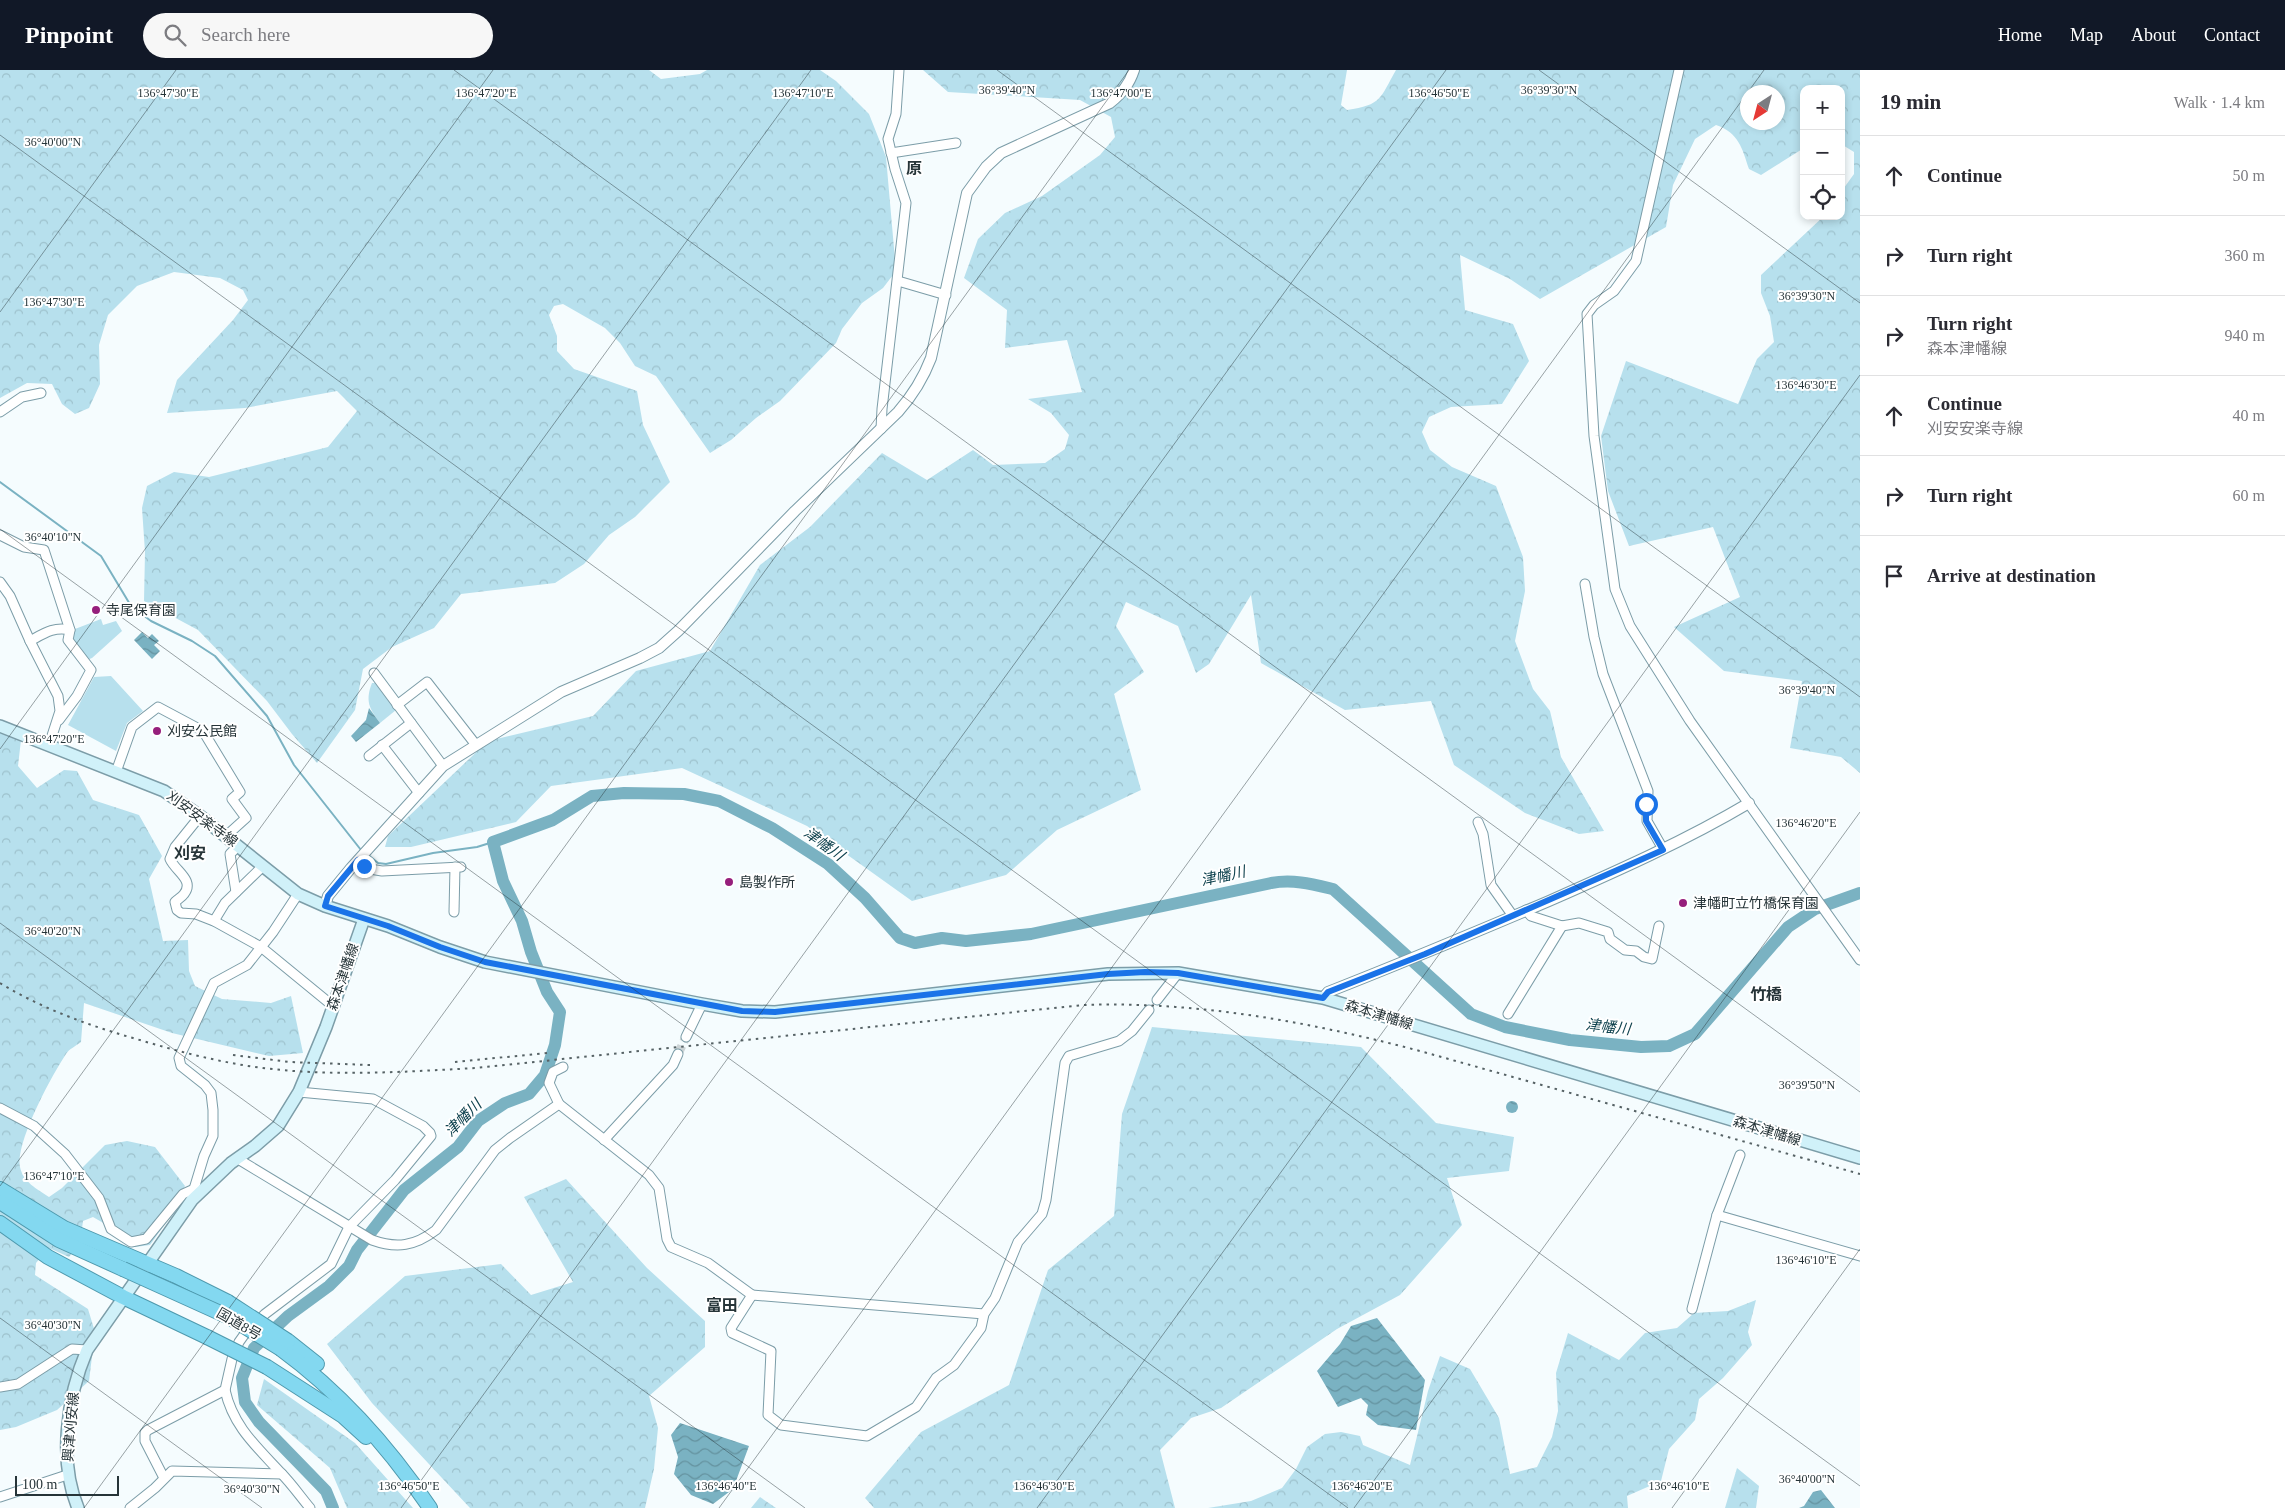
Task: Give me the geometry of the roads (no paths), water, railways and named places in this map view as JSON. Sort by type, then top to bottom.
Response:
[{"type":"highway","points":[[0,1189],[64,1228],[176,1276],[228,1302],[285,1345]]},
{"type":"highway","name":"国道8号","points":[[0,1202],[59,1240],[229,1317],[285,1345],[374,1434],[408,1476],[430,1508]]},
{"type":"highway","points":[[0,1223],[48,1257],[123,1298],[207,1336],[267,1367],[343,1416],[389,1460],[430,1508]]},
{"type":"main road","name":"刈安安楽寺線","points":[[0,726],[164,790],[226,836],[298,894],[325,906],[364,919]]},
{"type":"main road","name":"森本津幡線","points":[[123,1298],[193,1195],[278,1126],[299,1092],[333,1006],[364,919],[485,962],[742,1011],[775,1012],[1108,974],[1178,973],[1323,998],[1860,1158]]},
{"type":"main road","name":"興津刈安線","points":[[78,1508],[67,1475],[69,1411],[76,1377],[87,1350],[123,1298]]},
{"type":"street","points":[[881,429],[906,203],[888,139],[896,114],[899,70]]},
{"type":"street","points":[[325,906],[328,896],[362,855],[443,766],[561,692],[659,648],[684,625],[795,511],[881,429],[912,396],[924,377],[937,337],[967,193],[986,167],[1001,153],[1110,103],[1130,83],[1134,70]]},
{"type":"street","points":[[1679,70],[1636,261],[1614,291],[1594,304],[1587,314],[1594,436],[1615,589],[1630,626],[1690,721],[1860,960]]},
{"type":"street","points":[[891,153],[956,143]]},
{"type":"street","points":[[898,281],[946,296]]},
{"type":"street","points":[[0,412],[22,397],[41,393]]},
{"type":"street","points":[[0,535],[24,547],[44,550],[70,630],[68,640],[91,670],[77,696],[59,720],[49,745]]},
{"type":"street","points":[[0,582],[10,596],[58,696],[59,720]]},
{"type":"street","points":[[1585,584],[1594,637],[1603,674],[1648,790],[1646,821],[1663,850]]},
{"type":"street","points":[[30,641],[50,630],[61,628],[70,630]]},
{"type":"street","points":[[374,673],[443,766]]},
{"type":"street","points":[[397,705],[427,682],[476,745]]},
{"type":"street","points":[[116,772],[132,727],[158,707],[203,731],[240,792],[232,800],[246,818],[226,836]]},
{"type":"street","points":[[368,756],[411,723]]},
{"type":"street","points":[[382,745],[419,793]]},
{"type":"street","points":[[1323,998],[1328,992],[1425,954],[1663,850],[1749,803]]},
{"type":"street","points":[[200,816],[175,847],[170,859],[172,865],[187,880],[188,886],[184,894],[175,902],[175,908],[181,913],[196,914],[214,921],[262,947],[333,1006]]},
{"type":"street","points":[[1478,822],[1483,834],[1491,885],[1513,916]]},
{"type":"street","points":[[236,892],[230,854],[238,846]]},
{"type":"street","points":[[362,855],[370,868],[382,871],[458,867],[454,912]]},
{"type":"street","points":[[214,921],[225,903],[263,866]]},
{"type":"street","points":[[0,1108],[34,1126],[65,1154],[100,1198],[111,1229],[131,1242],[146,1239],[183,1194],[193,1195],[204,1156],[213,1136],[211,1093],[205,1085],[180,1066],[179,1058],[214,984],[247,965],[262,947],[298,894]]},
{"type":"street","points":[[1526,910],[1531,916],[1562,926],[1579,923],[1608,932],[1610,939],[1625,950],[1636,951],[1644,957],[1652,959],[1658,926]]},
{"type":"street","points":[[1508,1014],[1562,926]]},
{"type":"street","points":[[1157,1000],[1178,973]]},
{"type":"street","points":[[686,1037],[702,1004]]},
{"type":"street","points":[[752,1295],[731,1328],[732,1333],[771,1351],[768,1415],[781,1426],[867,1436],[916,1406],[936,1378],[954,1365],[981,1328],[984,1314],[994,1298],[1018,1242],[1042,1214],[1046,1200],[1065,1063],[1069,1056],[1119,1041],[1132,1031],[1148,1010]]},
{"type":"street","points":[[604,1140],[673,1065],[678,1054]]},
{"type":"street","points":[[564,1067],[553,1072],[549,1083],[559,1104],[649,1175],[659,1188],[667,1239],[671,1247],[708,1263],[752,1295],[984,1314]]},
{"type":"street","points":[[299,1092],[373,1099],[423,1126],[431,1136],[395,1180],[349,1227],[330,1264],[266,1314],[244,1335],[232,1359],[226,1390],[230,1408],[244,1433],[310,1508]]},
{"type":"street","points":[[238,1159],[358,1232],[386,1245],[409,1245],[425,1238],[436,1230],[495,1150],[559,1104]]},
{"type":"street","points":[[1692,1309],[1717,1215],[1740,1155]]},
{"type":"street","points":[[1717,1215],[1860,1256]]},
{"type":"street","points":[[0,1387],[18,1384],[72,1349],[87,1350]]},
{"type":"street","points":[[164,1478],[145,1441],[145,1433],[226,1390]]},
{"type":"street","points":[[130,1508],[155,1488],[172,1471],[282,1474]]},
{"type":"street","points":[[0,1497],[67,1475]]},
{"type":"water","points":[[142,632],[148,638],[152,634],[159,641],[154,645],[160,651],[152,659],[134,640]]},
{"type":"water","points":[[369,708],[380,723],[356,742],[351,736],[366,720]]},
{"type":"water","points":[[1510,1101],[1514,1101],[1518,1107],[1514,1113],[1510,1113],[1506,1109],[1506,1105]]},
{"type":"water","points":[[1377,1318],[1425,1380],[1416,1430],[1378,1425],[1366,1415],[1368,1405],[1361,1398],[1338,1407],[1317,1371],[1340,1344],[1351,1326]]},
{"type":"water","points":[[680,1423],[749,1446],[733,1489],[713,1504],[691,1495],[674,1474],[678,1457],[671,1435]]},
{"type":"water","points":[[1821,1490],[1835,1508],[1799,1508],[1804,1506],[1813,1492]]},
{"type":"waterway","points":[[0,482],[101,556],[131,606],[151,621],[192,641],[215,656],[267,716],[294,765],[361,850]]},
{"type":"waterway","name":"津幡川","points":[[333,1508],[326,1491],[259,1422],[245,1402],[242,1378],[254,1348],[288,1316],[329,1286],[349,1266],[357,1250],[404,1190],[458,1147],[478,1121],[505,1103],[529,1094],[545,1075],[555,1045],[560,1012],[547,992],[531,952],[522,921],[503,881],[493,842],[553,820],[592,796],[624,793],[684,794],[719,801],[772,828],[828,864],[865,898],[900,938],[915,943],[942,938],[966,941],[1031,934],[1271,883],[1287,882],[1318,885],[1333,889],[1471,1014],[1505,1027],[1570,1040],[1641,1047],[1669,1046],[1695,1034],[1788,927],[1815,909],[1860,893]]},
{"type":"waterway","points":[[367,854],[378,863],[386,864],[433,853],[477,847],[493,842]]},
{"type":"tunnel","points":[[678,1054],[686,1037]]},
{"type":"railway","points":[[0,983],[48,1008],[82,1021],[178,1051],[255,1067],[338,1073],[476,1068],[1083,1005],[1168,1006],[1211,1010],[1337,1031],[1420,1051],[1860,1174]]},
{"type":"railway","points":[[455,1062],[547,1053]]},
{"type":"railway","points":[[233,1055],[290,1062],[370,1065]]},
{"type":"place","name":"寺尾保育園","points":[[96,610]]},
{"type":"place","name":"刈安公民館","points":[[157,731]]},
{"type":"place","name":"島製作所","points":[[729,882]]},
{"type":"place","name":"津幡町立竹橋保育園","points":[[1683,903]]},
{"type":"district","name":"原","points":[[914,168]]},
{"type":"district","name":"刈安","points":[[190,853]]},
{"type":"district","name":"竹橋","points":[[1766,994]]},
{"type":"district","name":"富田","points":[[722,1305]]}]
